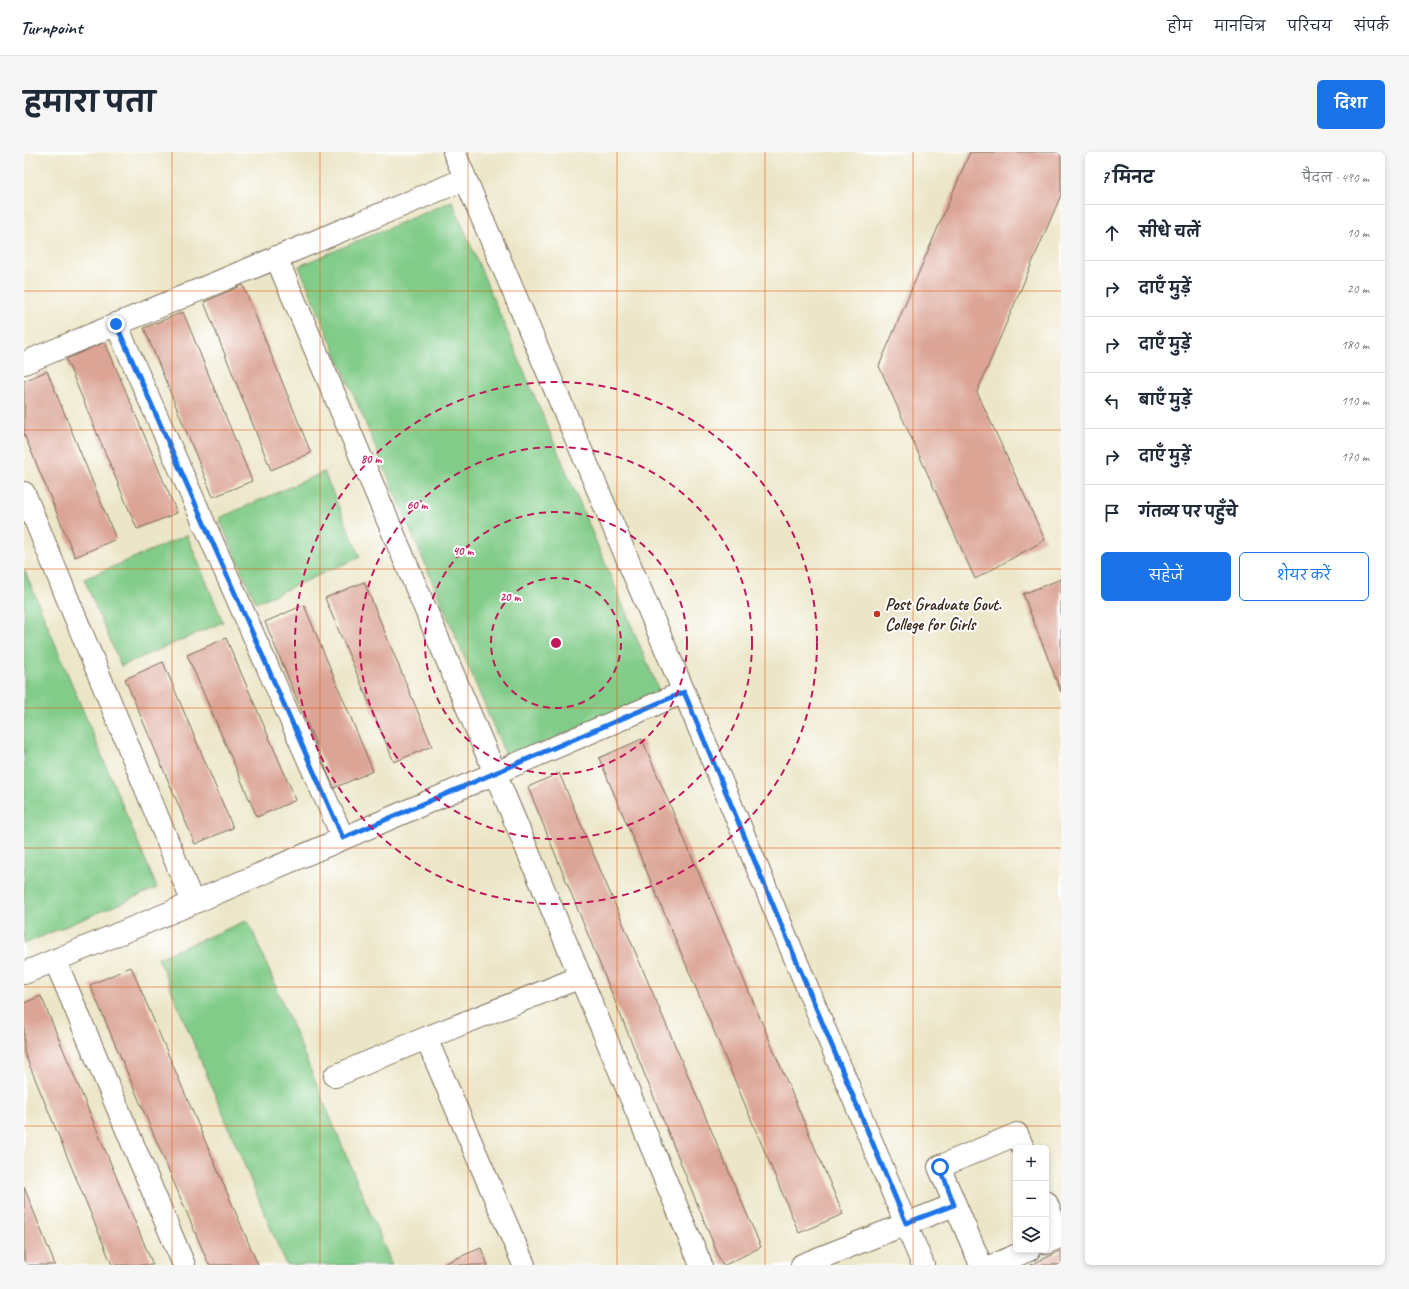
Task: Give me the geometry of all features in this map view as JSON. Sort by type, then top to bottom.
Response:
[{"type":"street","points":[[454,152],[684,692],[923,1265]]},
{"type":"street","points":[[24,363],[465,179]]},
{"type":"street","points":[[276,257],[495,773],[701,1265]]},
{"type":"street","points":[[116,324],[343,838]]},
{"type":"street","points":[[24,492],[28,515],[193,903]]},
{"type":"street","points":[[24,973],[193,903],[684,692]]},
{"type":"street","points":[[55,960],[184,1265]]},
{"type":"street","points":[[335,1076],[426,1038],[581,977]]},
{"type":"street","points":[[426,1038],[524,1265]]},
{"type":"street","points":[[981,1265],[954,1205],[940,1167],[1017,1134],[1022,1145]]},
{"type":"street","points":[[802,1265],[954,1205]]},
{"type":"street","points":[[1049,1210],[1060,1237],[1049,1242]]},
{"type":"street","points":[[994,1265],[1022,1253]]},
{"type":"green space","points":[[452,201],[660,693],[507,758],[299,266]]},
{"type":"green space","points":[[324,472],[360,557],[256,603],[219,518]]},
{"type":"green space","points":[[187,535],[223,622],[121,666],[84,579]]},
{"type":"green space","points":[[24,569],[157,888],[24,944]]},
{"type":"green space","points":[[248,920],[392,1265],[286,1265],[158,958]]},
{"type":"building","points":[[970,152],[1061,152],[1061,195],[977,392],[1045,540],[975,579],[879,366]]},
{"type":"building","points":[[243,285],[311,453],[271,470],[204,302]]},
{"type":"building","points":[[183,312],[252,481],[213,497],[144,328]]},
{"type":"building","points":[[105,342],[177,513],[137,529],[66,359]]},
{"type":"building","points":[[47,371],[116,539],[75,557],[24,434],[24,381]]},
{"type":"building","points":[[1061,579],[1061,692],[1023,594]]},
{"type":"building","points":[[364,582],[432,746],[394,762],[325,598]]},
{"type":"building","points":[[304,605],[373,771],[334,788],[265,622]]},
{"type":"building","points":[[226,638],[296,800],[257,817],[187,655]]},
{"type":"building","points":[[163,662],[233,828],[195,844],[125,679]]},
{"type":"building","points":[[642,739],[843,1214],[799,1233],[599,758]]},
{"type":"building","points":[[559,773],[761,1247],[725,1265],[722,1265],[528,787]]},
{"type":"building","points":[[131,967],[258,1265],[209,1265],[90,985]]},
{"type":"building","points":[[41,996],[153,1265],[112,1265],[24,1052],[24,1003]]},
{"type":"building","points":[[24,1187],[55,1265],[24,1265]]},
{"type":"building","points":[[481,1248],[488,1265],[446,1265],[445,1263]]},
{"type":"building","points":[[1061,1251],[1061,1265],[1030,1265]]},
{"type":"place","name":"Post Graduate Govt. College for Girls","points":[[877,614]]},
{"type":"route","points":[[116,324],[343,838],[684,692],[906,1223],[954,1205],[940,1167]]}]
